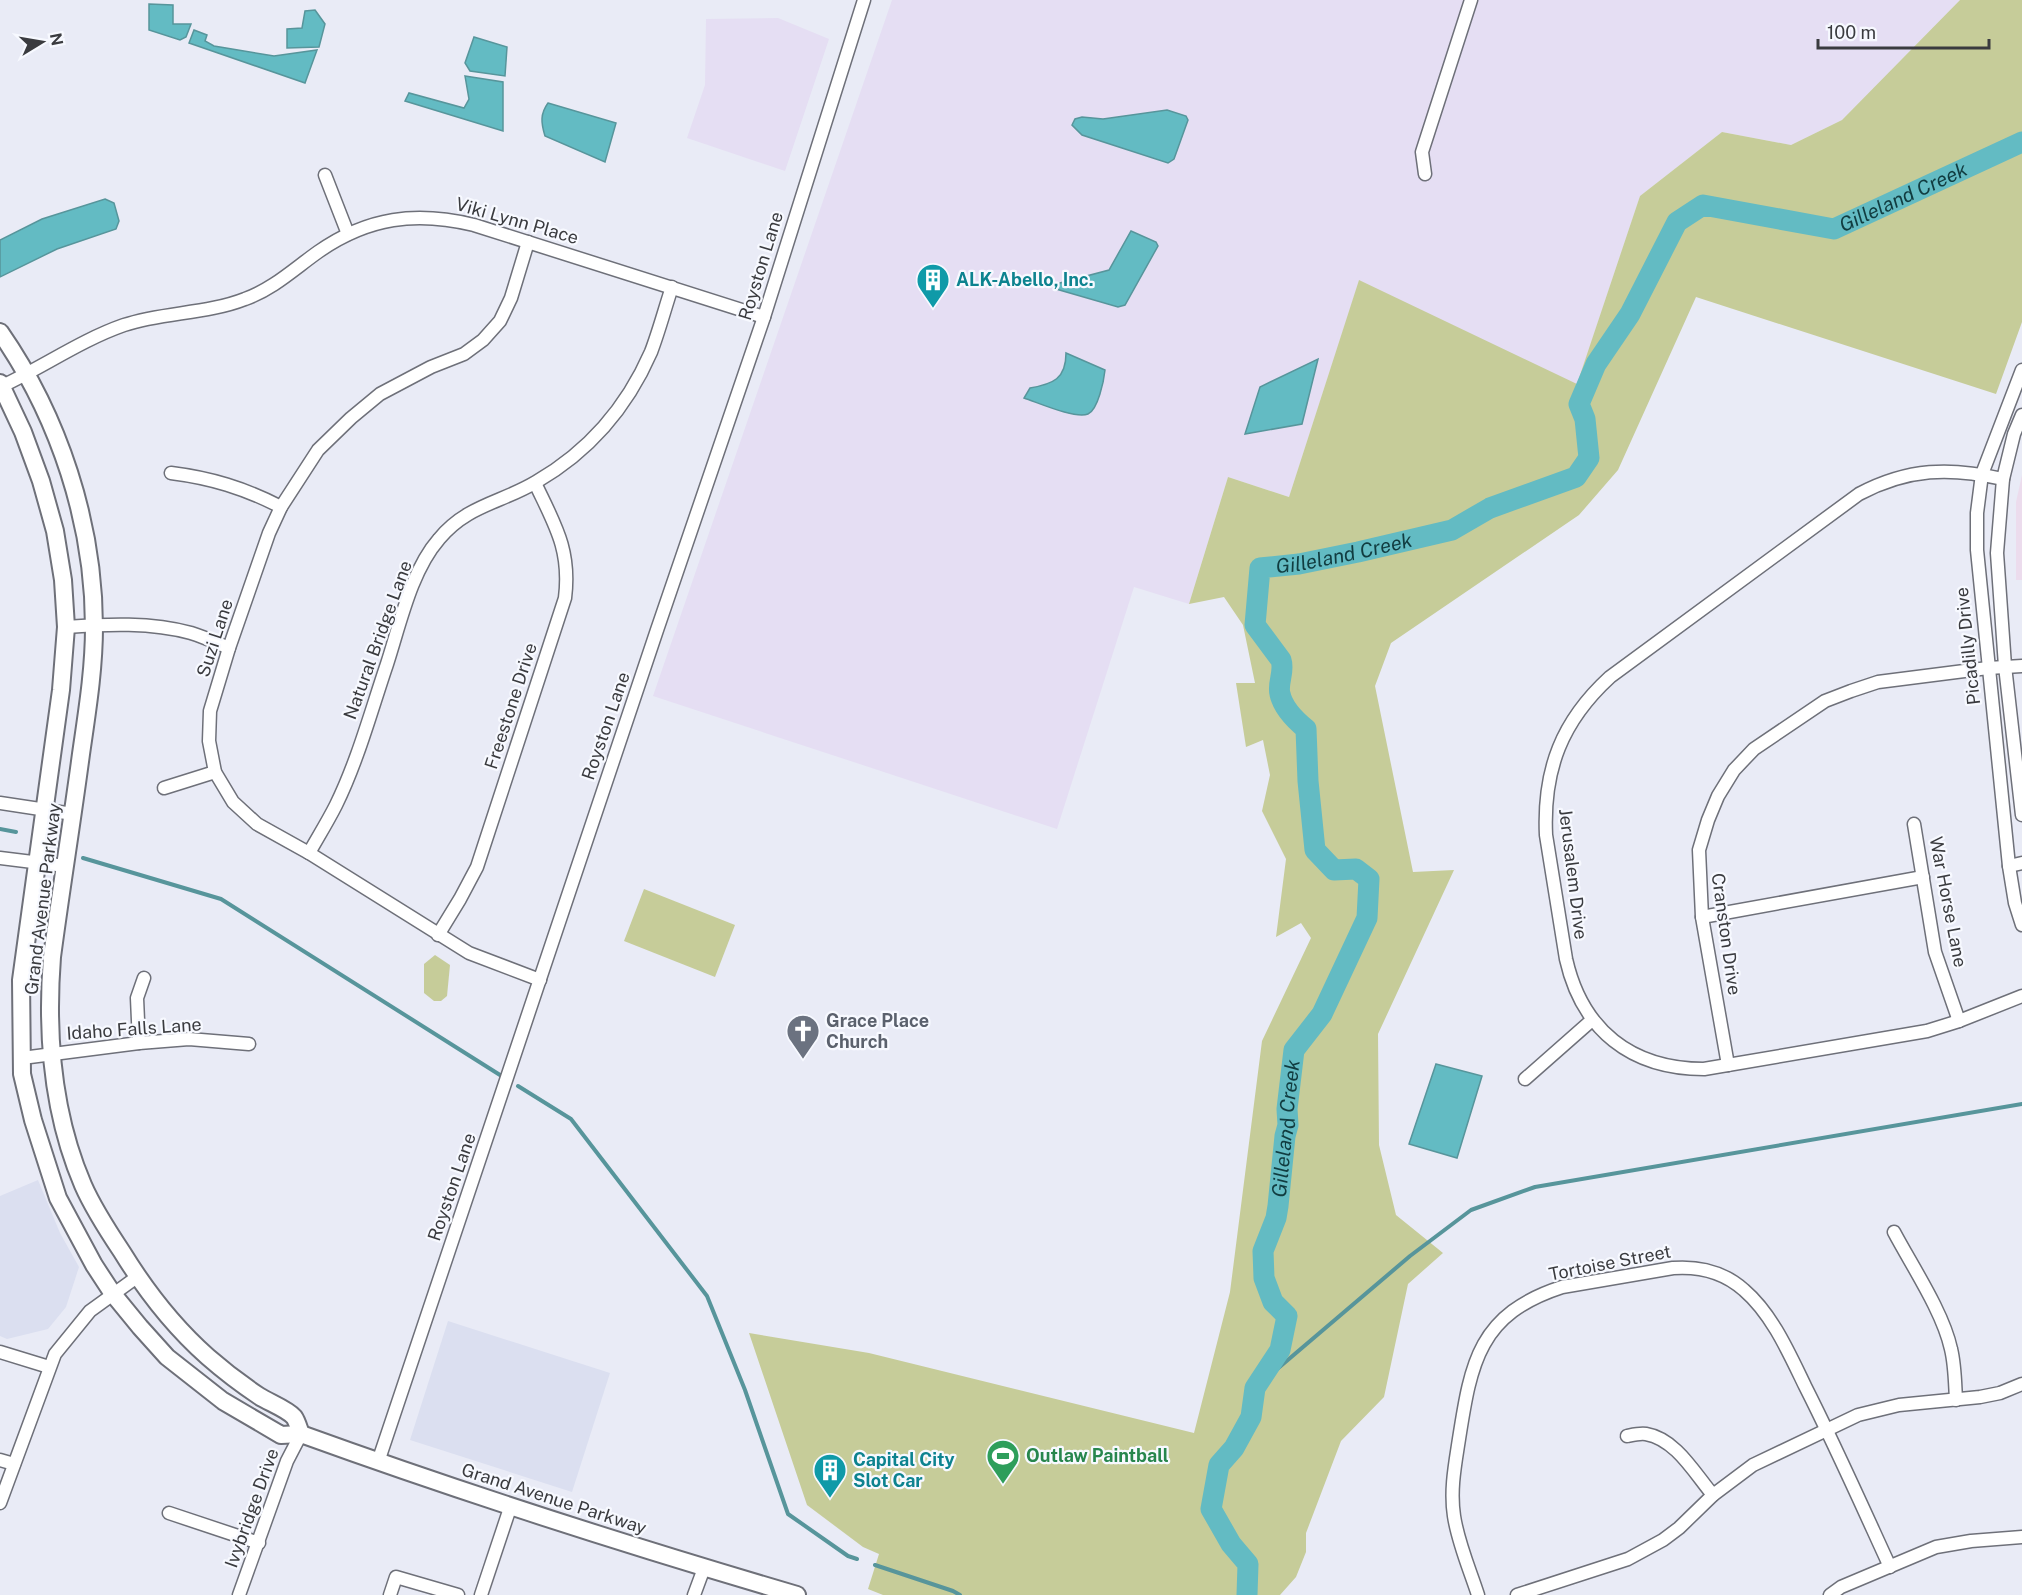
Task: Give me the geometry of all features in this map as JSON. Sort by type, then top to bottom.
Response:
[{"type":"main road","name":"Grand Avenue Parkway","points":[[0,332],[26,375],[54,429],[75,490],[90,571],[94,625],[88,704],[49,990],[51,1054],[58,1103],[73,1159],[84,1187],[151,1297],[184,1334],[232,1377],[294,1417],[301,1434]]},
{"type":"main road","name":"Grand Avenue Parkway","points":[[1,385],[23,432],[41,481],[55,531],[66,627],[61,690],[21,980],[22,1074],[33,1120],[58,1198],[94,1265],[113,1294],[167,1357],[223,1401],[281,1435],[301,1434],[378,1462],[704,1568],[797,1595]]},
{"type":"street","name":"Royston Lane","points":[[378,1462],[764,317],[864,0]]},
{"type":"street","points":[[1425,174],[1422,152],[1471,0]]},
{"type":"street","points":[[325,175],[348,234]]},
{"type":"street","name":"Viki Lynn Place","points":[[1,385],[26,375],[101,334],[127,324],[244,300],[283,280],[318,252],[348,234],[380,223],[413,217],[447,219],[528,242],[764,317]]},
{"type":"street","name":"Suzi Lane","points":[[528,242],[511,298],[500,321],[483,340],[464,354],[431,367],[380,394],[318,450],[280,507],[229,648],[210,711],[209,741],[215,772],[233,802],[257,824],[309,853],[469,953],[540,980]]},
{"type":"street","name":"Natural Bridge Lane","points":[[309,853],[336,805],[356,758],[417,574],[438,539],[465,514],[535,483],[594,439],[615,415],[634,386],[651,351],[672,287]]},
{"type":"street","name":"Picadilly Drive","points":[[2022,370],[1982,474],[1977,513],[1977,550],[2009,867],[2015,903],[2022,925]]},
{"type":"street","name":"Picadilly Drive","points":[[2022,415],[2014,434],[2003,479],[1997,553],[2005,666],[2022,814]]},
{"type":"street","name":"Jerusalem Drive","points":[[2003,479],[1982,474],[1918,472],[1895,478],[1859,494],[1610,677],[1575,715],[1558,747],[1551,768],[1545,801],[1546,835],[1570,978],[1580,1001],[1592,1020],[1617,1044],[1650,1061],[1684,1069],[1704,1068],[1926,1031],[1959,1022],[2022,996]]},
{"type":"street","points":[[171,473],[227,484],[280,507]]},
{"type":"street","name":"Freestone Drive","points":[[438,935],[477,867],[566,598],[568,579],[563,544],[535,483]]},
{"type":"street","points":[[66,627],[94,625],[164,627],[191,633],[229,648]]},
{"type":"street","name":"Cranston Drive","points":[[1728,1065],[1702,917],[1699,850],[1718,796],[1734,770],[1754,749],[1826,701],[1851,691],[1878,682],[2005,666],[2022,666]]},
{"type":"street","points":[[164,788],[215,772]]},
{"type":"street","points":[[0,802],[73,814]]},
{"type":"street","name":"War Horse Lane","points":[[1914,824],[1935,952],[1959,1022]]},
{"type":"street","points":[[0,858],[65,866]]},
{"type":"street","points":[[2009,867],[2022,863]]},
{"type":"street","points":[[1702,917],[1923,877]]},
{"type":"street","points":[[139,1043],[137,998],[144,978]]},
{"type":"street","points":[[1525,1078],[1592,1020]]},
{"type":"street","name":"Idaho Falls Lane","points":[[22,1058],[189,1039],[249,1044]]},
{"type":"street","points":[[1894,1232],[1948,1336],[1954,1366],[1956,1400]]},
{"type":"street","name":"Tortoise Street","points":[[1478,1595],[1454,1517],[1452,1492],[1469,1378],[1482,1347],[1499,1324],[1520,1306],[1544,1293],[1562,1287],[1673,1268],[1689,1267],[1721,1275],[1746,1291],[1767,1318],[1786,1348],[1827,1430],[1890,1567]]},
{"type":"street","points":[[0,1503],[55,1354],[90,1311],[137,1276]]},
{"type":"street","points":[[0,1352],[49,1367]]},
{"type":"street","points":[[1516,1595],[1628,1559],[1645,1551],[1679,1528],[1713,1495],[1753,1466],[1858,1415],[1899,1405],[2000,1393],[2022,1384]]},
{"type":"street","points":[[1627,1436],[1645,1433],[1662,1440],[1677,1451],[1713,1495]]},
{"type":"street","name":"Ivybridge Drive","points":[[240,1595],[287,1461],[301,1434]]},
{"type":"street","points":[[0,1460],[14,1464]]},
{"type":"street","points":[[481,1595],[511,1505]]},
{"type":"street","points":[[169,1513],[259,1543]]},
{"type":"street","points":[[1830,1595],[1841,1587],[1936,1547],[1971,1540],[2022,1537]]},
{"type":"street","points":[[694,1595],[704,1568]]},
{"type":"street","points":[[390,1595],[396,1577],[458,1595]]},
{"type":"shaded area","points":[[892,0],[1960,0],[1842,120],[1791,145],[1722,132],[1640,196],[1577,385],[1359,281],[1289,497],[1228,477],[1189,604],[1134,587],[1057,829],[653,696]]},
{"type":"shaded area","points":[[778,18],[829,39],[785,171],[687,138],[705,85],[706,19]]},
{"type":"shaded area","points":[[2022,475],[2022,580],[2016,580],[2016,502]]},
{"type":"shaded area","points":[[38,1180],[60,1233],[79,1267],[66,1307],[48,1329],[7,1339],[0,1336],[0,1196]]},
{"type":"shaded area","points":[[448,1321],[610,1373],[572,1492],[410,1440]]},
{"type":"green space","points":[[1960,0],[2022,0],[2022,322],[1996,394],[1696,297],[1618,470],[1579,515],[1391,643],[1375,686],[1413,872],[1454,870],[1378,1034],[1379,1145],[1396,1215],[1443,1253],[1408,1284],[1384,1397],[1341,1441],[1306,1533],[1306,1552],[1296,1577],[1280,1595],[883,1595],[868,1589],[879,1554],[863,1547],[807,1505],[749,1333],[869,1353],[1194,1433],[1230,1292],[1262,1041],[1311,938],[1301,923],[1276,937],[1286,859],[1262,811],[1270,775],[1263,740],[1246,747],[1236,683],[1255,683],[1243,625],[1224,597],[1189,604],[1228,477],[1289,497],[1359,280],[1577,384],[1640,196],[1722,132],[1791,145],[1842,120]]},
{"type":"green space","points":[[644,889],[735,925],[715,977],[624,941]]},
{"type":"green space","points":[[435,955],[450,965],[447,996],[441,1001],[434,1001],[424,993],[424,964]]},
{"type":"water","points":[[149,4],[173,5],[173,24],[191,24],[186,37],[180,40],[149,30]]},
{"type":"water","points":[[315,10],[325,24],[319,47],[287,48],[287,29],[302,28],[305,11]]},
{"type":"water","points":[[194,30],[207,35],[205,41],[214,46],[274,56],[317,50],[305,83],[189,43]]},
{"type":"water","points":[[474,37],[507,47],[505,76],[470,71],[465,63]]},
{"type":"water","points":[[465,76],[503,82],[503,131],[405,101],[409,93],[464,108],[469,99]]},
{"type":"water","points":[[548,103],[616,123],[605,162],[545,136],[542,119]]},
{"type":"water","points":[[1167,110],[1186,116],[1188,120],[1174,159],[1168,163],[1082,135],[1072,125],[1075,119],[1082,117],[1103,119]]},
{"type":"water","points":[[105,199],[114,203],[119,221],[116,229],[57,249],[0,277],[0,240],[42,219]]},
{"type":"water","points":[[1131,231],[1156,242],[1158,246],[1125,305],[1118,307],[1056,289],[1060,283],[1109,270]]},
{"type":"water","points":[[1066,353],[1105,370],[1098,401],[1088,414],[1066,412],[1024,398],[1030,388],[1057,379],[1064,369]]},
{"type":"water","points":[[1318,359],[1302,424],[1245,434],[1260,387]]},
{"type":"water","points":[[1436,1064],[1482,1076],[1457,1158],[1409,1144]]},
{"type":"waterway","name":"Gilleland Creek","points":[[1247,1595],[1248,1564],[1231,1544],[1211,1509],[1219,1465],[1234,1448],[1251,1417],[1255,1388],[1280,1350],[1287,1316],[1273,1302],[1264,1278],[1263,1251],[1276,1218],[1278,1206],[1294,1050],[1322,1014],[1367,918],[1369,879],[1356,869],[1334,870],[1315,850],[1308,781],[1306,729],[1284,704],[1279,690],[1281,660],[1255,625],[1260,568],[1299,564],[1452,530],[1490,508],[1576,477],[1589,458],[1585,419],[1579,404],[1596,364],[1630,314],[1677,222],[1703,205],[1834,229],[2022,142]]},
{"type":"waterway","points":[[0,829],[16,832]]},
{"type":"waterway","points":[[83,858],[221,899],[500,1075]]},
{"type":"waterway","points":[[518,1086],[571,1119],[707,1296],[745,1390],[788,1514],[848,1556],[857,1559]]},
{"type":"waterway","points":[[1255,1388],[1410,1256],[1471,1210],[1535,1187],[2022,1104]]},
{"type":"waterway","points":[[875,1565],[960,1595]]},
{"type":"place","name":"ALK-Abello, Inc.","points":[[933,309]]},
{"type":"place","name":"Grace Place Church","points":[[803,1060]]},
{"type":"place","name":"Outlaw Paintball","points":[[1003,1485]]},
{"type":"place","name":"Capital City Slot Car","points":[[830,1499]]}]
